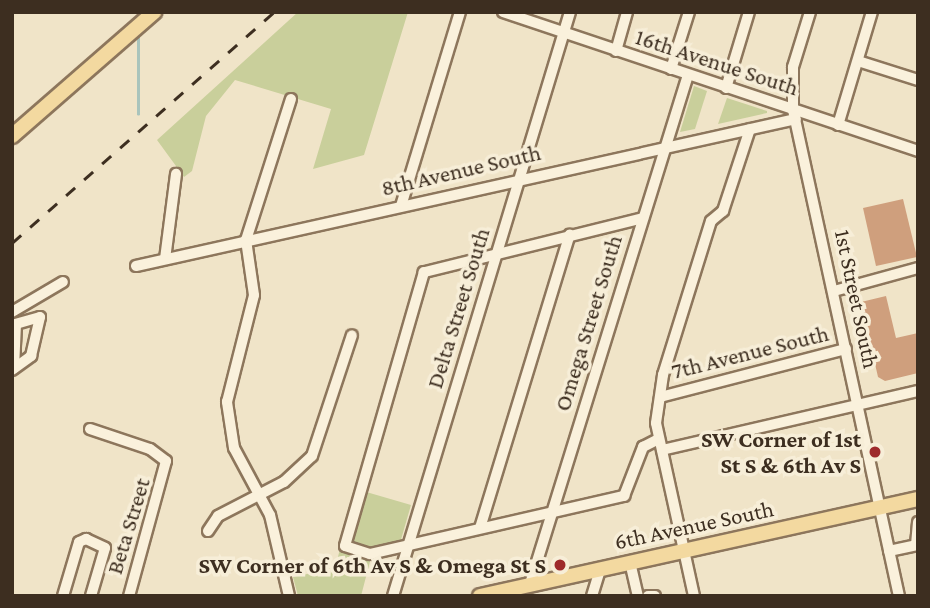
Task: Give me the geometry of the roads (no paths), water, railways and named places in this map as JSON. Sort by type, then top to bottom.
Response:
[{"type":"main road","points":[[12,136],[154,12]]},
{"type":"main road","name":"6th Avenue South","points":[[480,596],[918,499]]},
{"type":"street","points":[[401,206],[460,12]]},
{"type":"street","name":"16th Avenue South","points":[[503,12],[726,88],[794,115],[838,125],[918,151]]},
{"type":"street","name":"Delta Street South","points":[[393,596],[570,12]]},
{"type":"street","points":[[616,51],[628,12]]},
{"type":"street","points":[[671,69],[689,12]]},
{"type":"street","points":[[726,88],[749,12]]},
{"type":"street","name":"1st Street South","points":[[810,12],[793,67],[794,115],[899,596]]},
{"type":"street","points":[[838,125],[872,12]]},
{"type":"street","points":[[858,61],[918,80]]},
{"type":"street","name":"Omega Street South","points":[[530,584],[688,75]]},
{"type":"street","points":[[289,596],[260,495],[234,448],[228,418],[231,378],[254,295],[246,240],[290,99]]},
{"type":"street","name":"8th Avenue South","points":[[136,266],[750,129],[794,115]]},
{"type":"street","points":[[694,596],[660,444],[663,375],[710,222],[723,211],[750,129]]},
{"type":"street","points":[[165,259],[176,174]]},
{"type":"street","points":[[643,218],[496,252],[424,272],[345,545],[370,554],[624,496],[643,447],[918,391]]},
{"type":"street","points":[[480,528],[570,234]]},
{"type":"street","points":[[834,291],[918,268]]},
{"type":"street","points":[[12,313],[63,282]]},
{"type":"street","points":[[208,531],[218,516],[260,495],[312,456],[352,335]]},
{"type":"street","name":"7th Avenue South","points":[[664,396],[846,349]]},
{"type":"street","name":"Beta Street","points":[[90,429],[150,449],[167,469],[129,596]]},
{"type":"street","points":[[889,551],[917,545],[918,522]]},
{"type":"street","points":[[63,596],[79,542],[86,539],[105,548],[91,596]]},
{"type":"street","points":[[630,562],[638,596]]},
{"type":"street","points":[[592,596],[600,569]]},
{"type":"street","points":[[648,596],[655,596]]},
{"type":"waterway","points":[[138,34],[138,114]]},
{"type":"railway","points":[[12,243],[274,12]]},
{"type":"place","name":"SW Corner of 1st St S & 6th Av S","points":[[875,452]]},
{"type":"place","name":"SW Corner of 6th Av S & Omega St S","points":[[560,565]]}]
